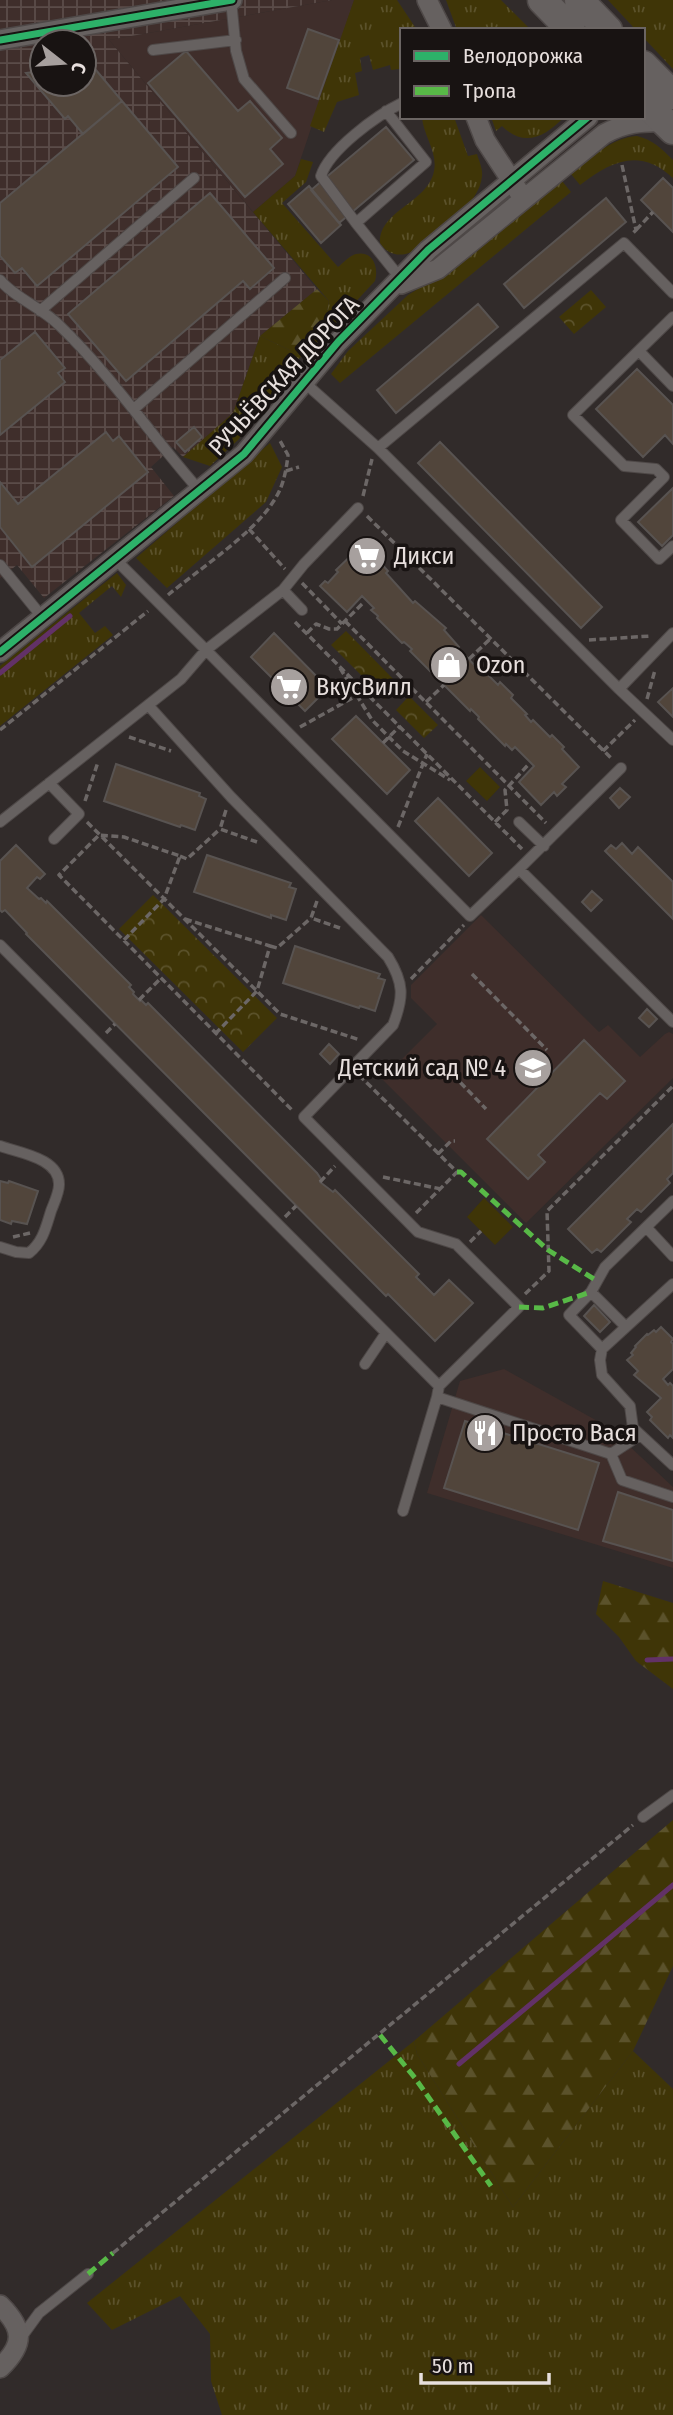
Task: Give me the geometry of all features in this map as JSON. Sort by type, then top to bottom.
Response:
[{"type":"main road","points":[[542,0],[569,28]]},
{"type":"main road","points":[[579,0],[606,28]]},
{"type":"main road","points":[[645,67],[673,94]]},
{"type":"main road","points":[[645,103],[669,126]]},
{"type":"street","points":[[0,40],[232,0]]},
{"type":"street","points":[[427,0],[441,28]]},
{"type":"street","points":[[477,119],[485,140],[524,200]]},
{"type":"street","name":"РУЧЬЁВСКАЯ ДОРОГА","points":[[0,652],[244,454],[338,342],[428,250],[586,119]]},
{"type":"street","name":"РУЧЬЁВСКАЯ ДОРОГА","points":[[397,284],[438,268],[604,134],[618,126],[643,121],[669,126]]},
{"type":"street","points":[[0,2305],[15,2320],[19,2339],[12,2357],[0,2368]]},
{"type":"lane","points":[[232,0],[236,51],[244,79],[291,133]]},
{"type":"lane","points":[[153,50],[236,40]]},
{"type":"lane","points":[[397,284],[321,176],[324,164],[332,155],[386,111],[400,104]]},
{"type":"lane","points":[[356,223],[426,162],[386,111]]},
{"type":"lane","points":[[40,311],[194,178]]},
{"type":"lane","points":[[378,448],[624,243],[673,293]]},
{"type":"lane","points":[[135,408],[285,278]]},
{"type":"lane","points":[[0,280],[59,324],[135,408],[166,453],[200,491]]},
{"type":"lane","points":[[673,317],[573,415],[624,466],[656,469],[664,477],[621,520],[659,559],[673,546]]},
{"type":"lane","points":[[639,351],[673,386]]},
{"type":"lane","points":[[305,383],[378,448],[673,740]]},
{"type":"lane","points":[[0,822],[181,679],[206,650],[283,590],[358,508]]},
{"type":"lane","points":[[116,560],[470,916],[621,768]]},
{"type":"lane","points":[[0,565],[43,618]]},
{"type":"lane","points":[[283,590],[302,610]]},
{"type":"lane","points":[[619,689],[672,634]]},
{"type":"lane","points":[[148,705],[230,797],[388,957],[397,971],[402,988],[401,1006],[393,1025],[304,1117],[418,1232],[456,1244],[519,1307],[439,1385],[438,1397],[402,1511]]},
{"type":"lane","points":[[49,783],[79,814],[54,839]]},
{"type":"lane","points":[[519,822],[544,846]]},
{"type":"lane","points":[[519,869],[673,1022]]},
{"type":"lane","points":[[1,947],[439,1385]]},
{"type":"lane","points":[[0,1146],[51,1166],[60,1185],[37,1247],[29,1253],[0,1247]]},
{"type":"lane","points":[[602,1349],[569,1315],[591,1292],[605,1267],[673,1201]]},
{"type":"lane","points":[[647,1228],[673,1256]]},
{"type":"lane","points":[[673,1284],[602,1349],[600,1360],[602,1375],[630,1406],[633,1428],[673,1465]]},
{"type":"lane","points":[[591,1292],[625,1326]]},
{"type":"lane","points":[[365,1364],[386,1333]]},
{"type":"lane","points":[[438,1397],[611,1454],[622,1480],[673,1497]]},
{"type":"lane","points":[[611,1454],[640,1435]]},
{"type":"lane","points":[[643,1817],[673,1795]]},
{"type":"lane","points":[[19,2339],[39,2313],[88,2274]]},
{"type":"path","points":[[622,165],[636,230]]},
{"type":"path","points":[[624,243],[653,212]]},
{"type":"path","points":[[0,730],[249,529],[273,502],[286,471],[288,456],[282,442],[267,428]]},
{"type":"path","points":[[378,448],[372,459],[358,508],[621,768]]},
{"type":"path","points":[[286,471],[299,467]]},
{"type":"path","points":[[249,529],[272,557],[426,702],[556,834]]},
{"type":"path","points":[[272,599],[531,858]]},
{"type":"path","points":[[307,633],[316,624],[337,629],[364,603]]},
{"type":"path","points":[[571,641],[672,634]]},
{"type":"path","points":[[469,659],[489,639]]},
{"type":"path","points":[[603,751],[644,711],[662,644]]},
{"type":"path","points":[[337,663],[372,720],[388,737],[403,751],[458,784]]},
{"type":"path","points":[[426,702],[444,685]]},
{"type":"path","points":[[289,733],[365,691]]},
{"type":"path","points":[[383,743],[400,726]]},
{"type":"path","points":[[196,759],[110,735],[79,814],[280,1014],[375,1045]]},
{"type":"path","points":[[394,839],[427,754]]},
{"type":"path","points":[[495,822],[508,810],[504,796],[508,785],[528,765]]},
{"type":"path","points":[[230,797],[220,829],[187,859],[124,837],[99,835],[59,875],[295,1112],[304,1117]]},
{"type":"path","points":[[220,829],[282,851]]},
{"type":"path","points":[[124,940],[164,899],[180,856]]},
{"type":"path","points":[[402,988],[470,916]]},
{"type":"path","points":[[183,918],[278,948],[311,918]]},
{"type":"path","points":[[216,1033],[257,991],[270,946]]},
{"type":"path","points":[[472,974],[547,1050]]},
{"type":"path","points":[[139,1000],[162,978]]},
{"type":"path","points":[[353,1068],[457,1172],[408,1221]]},
{"type":"path","points":[[453,1075],[486,1109]]},
{"type":"path","points":[[519,1307],[522,1297],[549,1270],[547,1211],[673,1086]]},
{"type":"path","points":[[438,1154],[451,1141],[455,1141]]},
{"type":"path","points":[[320,1182],[344,1157]]},
{"type":"path","points":[[360,1173],[441,1189]]},
{"type":"path","points":[[11,1237],[45,1229]]},
{"type":"path","points":[[113,2253],[643,1817]]},
{"type":"shaded area","points":[[0,0],[332,0],[109,40],[317,289],[260,336],[233,413],[183,457],[173,447],[151,467],[174,496],[44,598],[17,565],[0,578]]},
{"type":"shaded area","points":[[332,0],[354,0],[295,176],[253,212],[109,40]]},
{"type":"shaded area","name":"Детский сад № 4","points":[[481,915],[599,1032],[608,1025],[640,1057],[665,1034],[673,1034],[673,1078],[526,1223],[382,1079],[437,1024],[411,998],[411,985]]},
{"type":"shaded area","points":[[504,1369],[610,1428],[673,1487],[673,1568],[427,1493],[460,1381]]},
{"type":"green space","points":[[354,0],[397,0],[416,28],[400,28],[400,73],[399,69],[391,70],[390,65],[373,70],[369,55],[360,58],[362,71],[355,73],[359,95],[337,102],[324,132],[310,126]]},
{"type":"green space","points":[[446,0],[501,0],[529,28],[456,28]]},
{"type":"green space","points":[[608,0],[673,0],[673,69],[645,39],[645,28],[634,28]]},
{"type":"green space","points":[[422,119],[455,119],[468,156],[477,154],[482,176],[473,198],[454,218],[412,252],[394,254],[380,243],[382,232],[395,214],[423,191],[434,171],[434,157]]},
{"type":"green space","points":[[492,119],[562,119],[549,130],[534,137],[518,137],[502,126],[496,131]]},
{"type":"green space","points":[[637,136],[656,145],[673,160],[673,178],[661,168],[637,160],[614,164],[580,185],[571,174],[610,145]]},
{"type":"green space","points":[[301,159],[313,162],[306,182],[282,203],[338,267],[351,256],[362,253],[371,257],[376,271],[375,281],[322,338],[329,301],[253,212],[295,176]]},
{"type":"green space","points":[[562,181],[571,192],[340,383],[331,374],[348,351],[408,295],[466,260]]},
{"type":"green space","points":[[317,289],[329,301],[322,338],[302,356],[260,336]]},
{"type":"green space","points":[[591,290],[606,307],[574,334],[559,317]]},
{"type":"green space","points":[[260,336],[302,356],[284,372],[263,409],[238,440],[210,466],[183,457],[233,413]]},
{"type":"green space","points":[[270,443],[282,467],[266,502],[167,588],[136,558]]},
{"type":"green space","points":[[117,573],[126,585],[121,597],[112,586],[79,613],[95,633],[105,626],[113,635],[0,726],[0,666]]},
{"type":"green space","points":[[346,631],[399,685],[385,699],[331,645]]},
{"type":"green space","points":[[409,696],[438,725],[424,738],[396,710]]},
{"type":"green space","points":[[480,767],[500,787],[487,801],[466,781]]},
{"type":"green space","points":[[153,895],[277,1018],[243,1052],[119,929]]},
{"type":"green space","points":[[484,1198],[513,1227],[495,1245],[467,1217]]},
{"type":"green space","points":[[603,1581],[673,1603],[673,1689],[636,1661],[619,1637],[596,1614]]},
{"type":"green space","points":[[673,1820],[673,1966],[633,2051],[513,2207],[417,2054],[414,2041]]},
{"type":"green space","points":[[414,2041],[417,2054],[513,2207],[633,2051],[673,2089],[673,2415],[222,2415],[211,2381],[210,2334],[180,2296],[112,2330],[87,2303]]},
{"type":"building","points":[[308,29],[339,40],[318,99],[287,88]]},
{"type":"building","points":[[186,51],[238,111],[250,101],[282,138],[270,149],[283,164],[245,197],[148,83]]},
{"type":"building","points":[[98,72],[122,101],[83,134],[68,116],[65,119],[47,98],[98,98]]},
{"type":"building","points":[[122,101],[178,167],[37,286],[22,268],[15,273],[0,256],[0,203]]},
{"type":"building","points":[[386,127],[414,160],[339,223],[311,190]]},
{"type":"building","points":[[663,178],[673,188],[673,232],[641,200]]},
{"type":"building","points":[[309,186],[341,225],[321,243],[288,204]]},
{"type":"building","points":[[210,193],[274,268],[250,289],[243,281],[126,381],[68,314]]},
{"type":"building","points":[[606,198],[626,222],[524,308],[504,284]]},
{"type":"building","points":[[478,304],[498,327],[396,413],[377,390]]},
{"type":"building","points":[[35,332],[65,368],[58,373],[65,382],[0,435],[0,360]]},
{"type":"building","points":[[637,369],[673,405],[673,444],[665,435],[643,457],[596,409]]},
{"type":"building","points":[[194,427],[202,437],[185,452],[176,442]]},
{"type":"building","points":[[106,432],[113,441],[119,436],[148,472],[32,567],[0,527],[0,482],[18,504]]},
{"type":"building","points":[[440,442],[602,607],[581,628],[418,463]]},
{"type":"building","points":[[673,488],[673,535],[662,546],[638,522]]},
{"type":"building","points":[[360,547],[377,564],[379,561],[388,571],[386,573],[413,603],[415,601],[446,628],[444,630],[458,648],[480,671],[482,669],[498,685],[500,682],[513,695],[511,698],[531,722],[533,720],[564,747],[562,749],[579,767],[562,784],[566,787],[557,796],[554,792],[541,805],[519,782],[534,766],[515,747],[512,750],[506,744],[505,746],[471,709],[470,711],[410,651],[412,649],[402,643],[377,618],[371,610],[374,608],[362,596],[347,612],[320,586],[325,581],[328,583],[338,572],[336,570]]},
{"type":"building","points":[[274,633],[328,688],[305,711],[251,657]]},
{"type":"building","points":[[673,688],[673,717],[658,702]]},
{"type":"building","points":[[356,716],[410,770],[387,794],[332,739]]},
{"type":"building","points":[[116,764],[200,793],[199,796],[206,799],[195,830],[104,801]]},
{"type":"building","points":[[620,788],[630,797],[619,808],[610,798]]},
{"type":"building","points":[[438,798],[492,853],[469,876],[415,821]]},
{"type":"building","points":[[622,843],[632,854],[638,847],[673,882],[673,919],[605,851],[611,845],[616,849]]},
{"type":"building","points":[[16,845],[45,874],[40,879],[37,877],[27,888],[39,899],[46,903],[47,901],[131,985],[129,987],[133,994],[146,1005],[148,1003],[317,1173],[320,1182],[333,1192],[335,1190],[419,1274],[416,1277],[434,1295],[449,1280],[473,1303],[435,1341],[388,1294],[386,1296],[5,910],[0,910],[0,861]]},
{"type":"building","points":[[207,855],[291,883],[289,887],[296,889],[286,920],[271,915],[271,918],[194,892]]},
{"type":"building","points":[[592,891],[602,900],[591,911],[582,902]]},
{"type":"building","points":[[295,946],[380,974],[378,978],[385,980],[375,1011],[283,983]]},
{"type":"building","points":[[647,1009],[657,1019],[649,1027],[639,1018]]},
{"type":"building","points":[[584,1040],[625,1081],[607,1099],[600,1093],[538,1155],[545,1162],[528,1179],[487,1139]]},
{"type":"building","points":[[329,1044],[339,1054],[330,1064],[320,1054]]},
{"type":"building","points":[[673,1124],[673,1173],[667,1179],[670,1183],[641,1212],[637,1209],[627,1219],[631,1222],[601,1252],[597,1249],[592,1253],[568,1229]]},
{"type":"building","points":[[0,1181],[9,1181],[38,1191],[27,1224],[12,1221],[11,1224],[0,1220]]},
{"type":"building","points":[[594,1305],[610,1322],[600,1332],[584,1316]]},
{"type":"building","points":[[661,1327],[673,1339],[673,1369],[663,1379],[673,1386],[673,1438],[670,1435],[668,1438],[650,1420],[652,1417],[647,1412],[661,1398],[634,1375],[638,1371],[627,1360],[633,1355],[631,1353],[635,1346],[647,1334],[654,1330],[656,1332]]},
{"type":"building","points":[[465,1421],[599,1463],[578,1530],[444,1488]]},
{"type":"building","points":[[618,1492],[673,1510],[673,1561],[603,1541]]},
{"type":"waterway","points":[[0,673],[70,616]]},
{"type":"waterway","points":[[647,1660],[673,1659]]},
{"type":"waterway","points":[[459,2064],[673,1885]]},
{"type":"marked path","points":[[457,1172],[461,1172],[548,1250],[597,1281]]},
{"type":"marked path","points":[[519,1307],[543,1308],[591,1292]]},
{"type":"marked path","points":[[380,2035],[415,2078],[491,2186]]},
{"type":"marked path","points":[[88,2274],[113,2253]]},
{"type":"cycle path","points":[[0,40],[232,0]]},
{"type":"cycle path","points":[[0,652],[244,454],[338,342],[428,250],[586,119]]},
{"type":"place","name":"Дикси","points":[[367,556]]},
{"type":"place","name":"Ozon","points":[[449,665]]},
{"type":"place","name":"ВкусВилл","points":[[289,687]]},
{"type":"place","name":"Детский сад № 4","points":[[533,1068]]},
{"type":"place","name":"Просто Вася","points":[[485,1433]]}]
